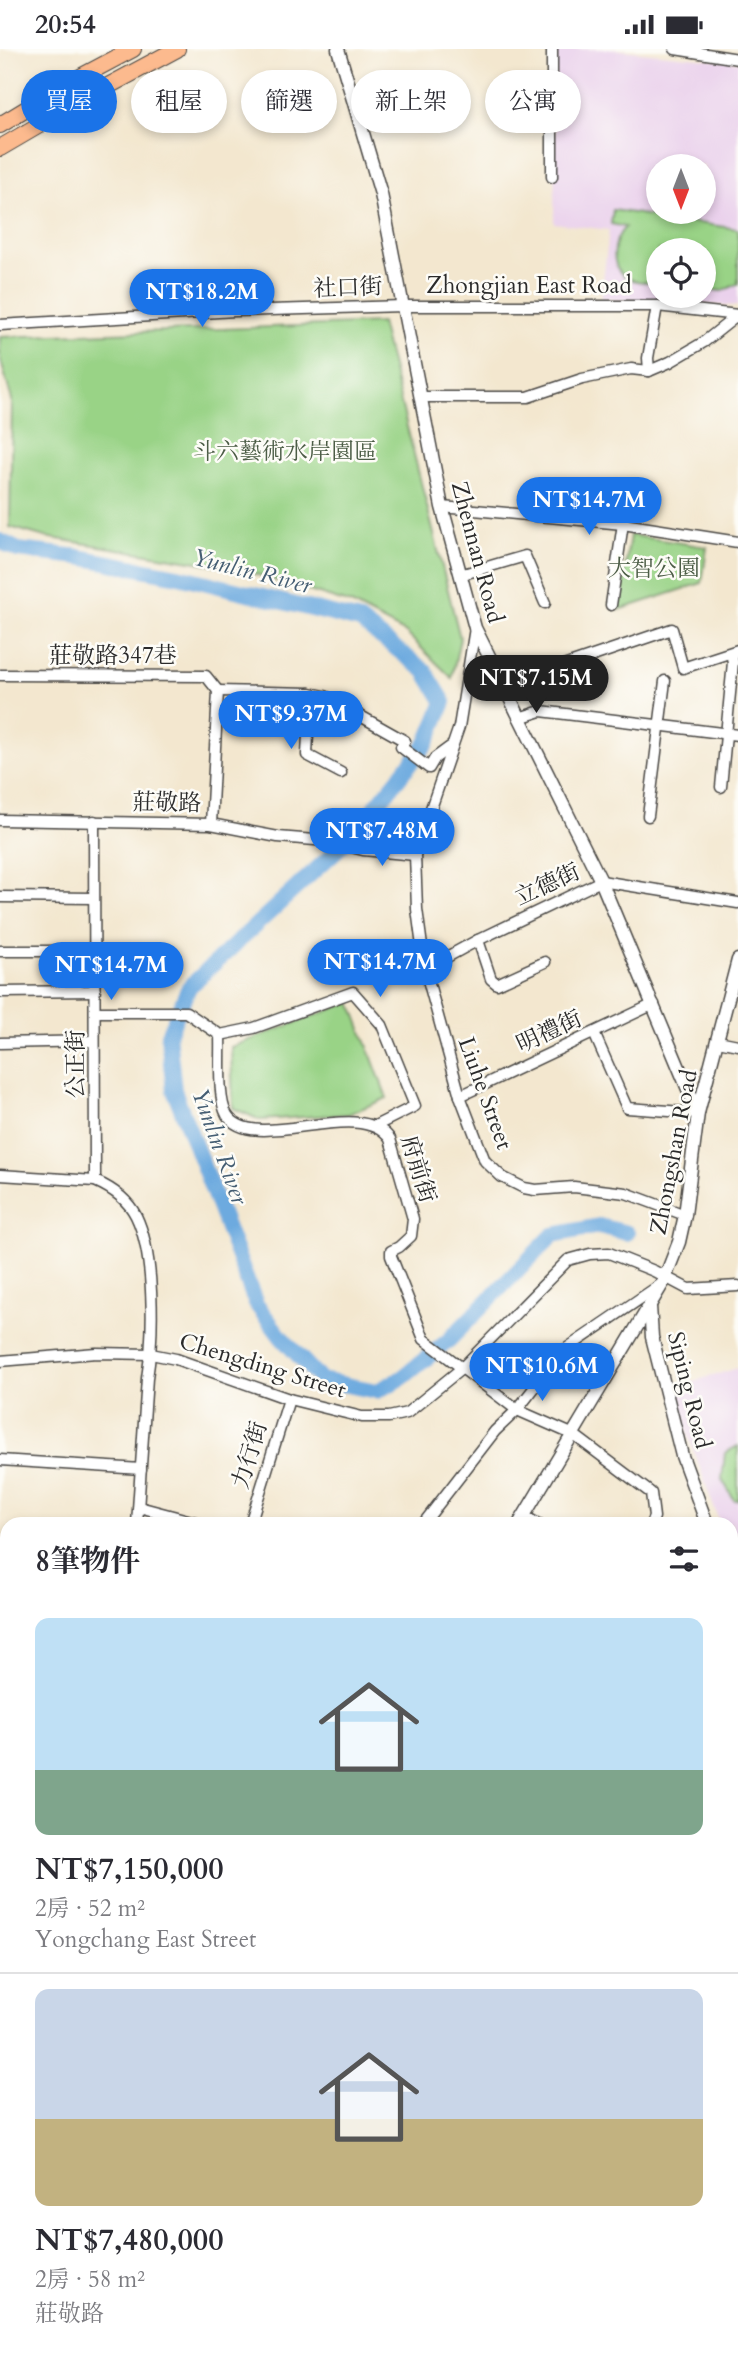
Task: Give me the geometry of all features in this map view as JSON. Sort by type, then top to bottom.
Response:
[{"type":"main road","points":[[0,125],[71,82],[133,49]]},
{"type":"main road","points":[[0,149],[172,50]]},
{"type":"street","name":"Zhennan Road","points":[[338,49],[381,194],[442,507],[475,628],[502,687],[601,881],[698,1113]]},
{"type":"street","points":[[552,49],[552,177]]},
{"type":"street","points":[[675,49],[738,59]]},
{"type":"street","name":"Zhongjian East Road","points":[[403,306],[646,306]]},
{"type":"street","name":"社口街","points":[[0,325],[235,311],[403,306]]},
{"type":"street","points":[[649,371],[648,358],[657,308]]},
{"type":"street","name":"Zhongjian East Road","points":[[675,308],[738,315]]},
{"type":"street","points":[[421,397],[528,397],[582,379],[631,369],[649,371],[704,342],[738,315]]},
{"type":"street","points":[[611,605],[627,496]]},
{"type":"street","points":[[442,507],[623,524],[738,543]]},
{"type":"street","points":[[460,575],[525,556],[545,603]]},
{"type":"street","name":"Liuhe Street","points":[[475,628],[459,727],[415,855],[417,909],[425,969],[460,1095],[485,1161],[502,1177],[524,1188],[535,1190],[574,1187],[626,1192],[685,1215]]},
{"type":"street","points":[[502,687],[672,629],[683,668],[735,652],[732,734],[721,787]]},
{"type":"street","name":"莊敬路347巷","points":[[0,675],[206,676],[218,691]]},
{"type":"street","points":[[648,816],[665,681]]},
{"type":"street","points":[[211,824],[218,691],[310,693],[325,696],[405,741],[401,747],[429,768],[435,758],[451,747]]},
{"type":"street","points":[[310,693],[307,755],[341,773]]},
{"type":"street","points":[[519,718],[541,711],[732,734]]},
{"type":"street","name":"莊敬路","points":[[0,820],[211,824],[278,838],[332,842],[415,855]]},
{"type":"street","name":"公正街","points":[[94,821],[95,1181]]},
{"type":"street","name":"立德街","points":[[425,969],[478,940],[601,881],[738,903]]},
{"type":"street","points":[[0,897],[93,898]]},
{"type":"street","points":[[478,940],[491,979],[496,984],[545,962]]},
{"type":"street","points":[[0,951],[94,951]]},
{"type":"street","name":"Zhongshan Road","points":[[524,1517],[650,1306],[679,1242],[698,1113],[738,960]]},
{"type":"street","points":[[0,992],[95,991]]},
{"type":"street","name":"府前街","points":[[353,992],[382,1025],[415,1106],[377,1125],[358,1122],[254,1131],[237,1124],[227,1115],[223,1099],[220,1034],[254,1028],[353,992]]},
{"type":"street","name":"明禮街","points":[[460,1095],[654,1005]]},
{"type":"street","points":[[96,1012],[186,1012],[220,1034]]},
{"type":"street","points":[[594,1033],[627,1108],[698,1113]]},
{"type":"street","points":[[0,1043],[94,1041]]},
{"type":"street","points":[[718,1041],[738,1045]]},
{"type":"street","name":"府前街","points":[[377,1125],[390,1139],[412,1219],[411,1235],[391,1251],[391,1256],[424,1339],[461,1368]]},
{"type":"street","points":[[0,1175],[95,1181],[109,1187],[136,1214],[148,1248],[151,1354],[138,1517]]},
{"type":"street","name":"Chengding Street","points":[[0,1361],[96,1353],[151,1354],[176,1359],[289,1399],[362,1417],[390,1417],[407,1413],[461,1368],[568,1260],[590,1254],[609,1253],[688,1289],[738,1286]]},
{"type":"street","points":[[428,1517],[495,1431],[517,1410],[564,1351],[664,1280]]},
{"type":"street","name":"Siping Road","points":[[650,1306],[652,1336],[682,1456],[704,1517]]},
{"type":"street","points":[[461,1368],[517,1410],[574,1435],[651,1493],[654,1517]]},
{"type":"street","name":"力行街","points":[[252,1517],[289,1399]]},
{"type":"street","points":[[0,1460],[141,1469]]},
{"type":"street","points":[[139,1507],[177,1517]]},
{"type":"shaded area","points":[[556,49],[611,49],[738,62],[738,306],[716,305],[716,238],[646,238],[646,301],[601,299],[609,230],[554,223],[555,133],[581,133],[581,70],[556,70]]},
{"type":"shaded area","points":[[738,1368],[738,1517],[717,1517],[671,1388]]},
{"type":"green space","points":[[613,210],[646,215],[646,224],[705,224],[738,229],[738,284],[722,291],[716,290],[716,238],[646,238],[646,282],[630,279],[618,269],[614,255],[617,240],[625,227],[611,224]]},
{"type":"green space","name":"斗六藝術水岸園區","points":[[381,323],[460,638],[452,678],[406,633],[351,604],[239,569],[45,537],[10,527],[12,400],[0,358],[0,337]]},
{"type":"green space","name":"大智公園","points":[[630,535],[707,547],[702,583],[619,610]]},
{"type":"green space","points":[[351,1002],[387,1098],[349,1114],[260,1120],[233,1108],[231,1047]]},
{"type":"green space","points":[[738,1446],[738,1500],[734,1500],[722,1479],[725,1453]]},
{"type":"waterway","name":"Yunlin River","points":[[0,541],[18,550],[79,557],[183,577],[360,621],[425,671],[444,702],[427,743],[351,837],[189,987],[168,1035],[174,1090],[256,1304],[281,1337],[321,1380],[377,1391],[402,1378],[449,1340],[553,1235],[599,1226],[627,1233]]}]
